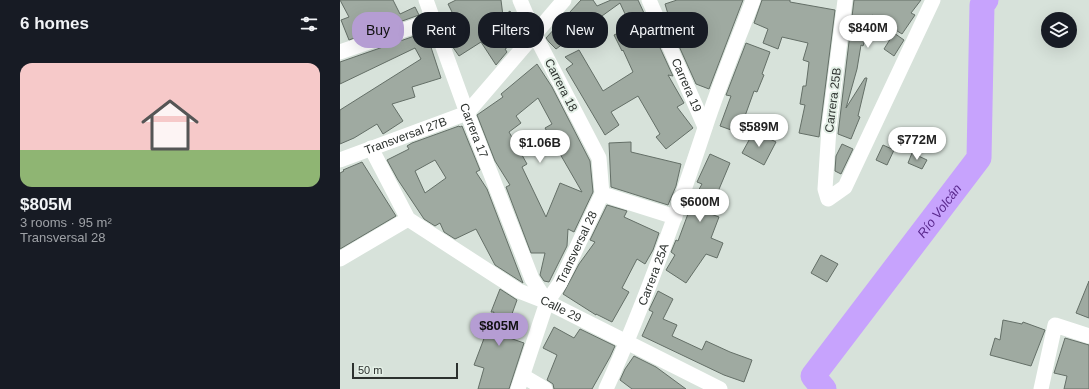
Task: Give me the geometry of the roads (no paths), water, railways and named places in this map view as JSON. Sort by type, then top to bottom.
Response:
[{"type":"street","name":"Carrera 17","points":[[426,0],[430,12]]},
{"type":"street","name":"Carrera 18","points":[[520,0],[525,12]]},
{"type":"street","name":"Transversal 27B","points":[[544,24],[564,0]]},
{"type":"street","name":"Carrera 19","points":[[649,0],[705,127]]},
{"type":"street","name":"Carrera 25A","points":[[606,389],[628,342],[675,217],[705,127],[753,0]]},
{"type":"street","name":"Carrera 25B","points":[[845,0],[829,128],[824,189],[828,199],[844,187],[933,0]]},
{"type":"street","points":[[340,52],[412,27]]},
{"type":"street","name":"Carrera 17","points":[[443,48],[532,279],[547,302]]},
{"type":"street","name":"Transversal 27B","points":[[340,160],[467,113],[524,48]]},
{"type":"street","name":"Carrera 18","points":[[542,48],[599,158],[602,194]]},
{"type":"street","points":[[340,259],[408,219],[371,148]]},
{"type":"street","points":[[602,194],[675,217]]},
{"type":"street","name":"Transversal 28","points":[[520,383],[547,302],[560,283],[602,194]]},
{"type":"street","name":"Calle 29","points":[[408,219],[519,291],[547,302],[720,389]]},
{"type":"street","points":[[1041,389],[1055,325],[1089,336]]},
{"type":"street","points":[[520,383],[545,389]]},
{"type":"waterway","name":"Río Volcán","points":[[824,389],[813,376],[979,158],[982,5],[986,0]]}]
